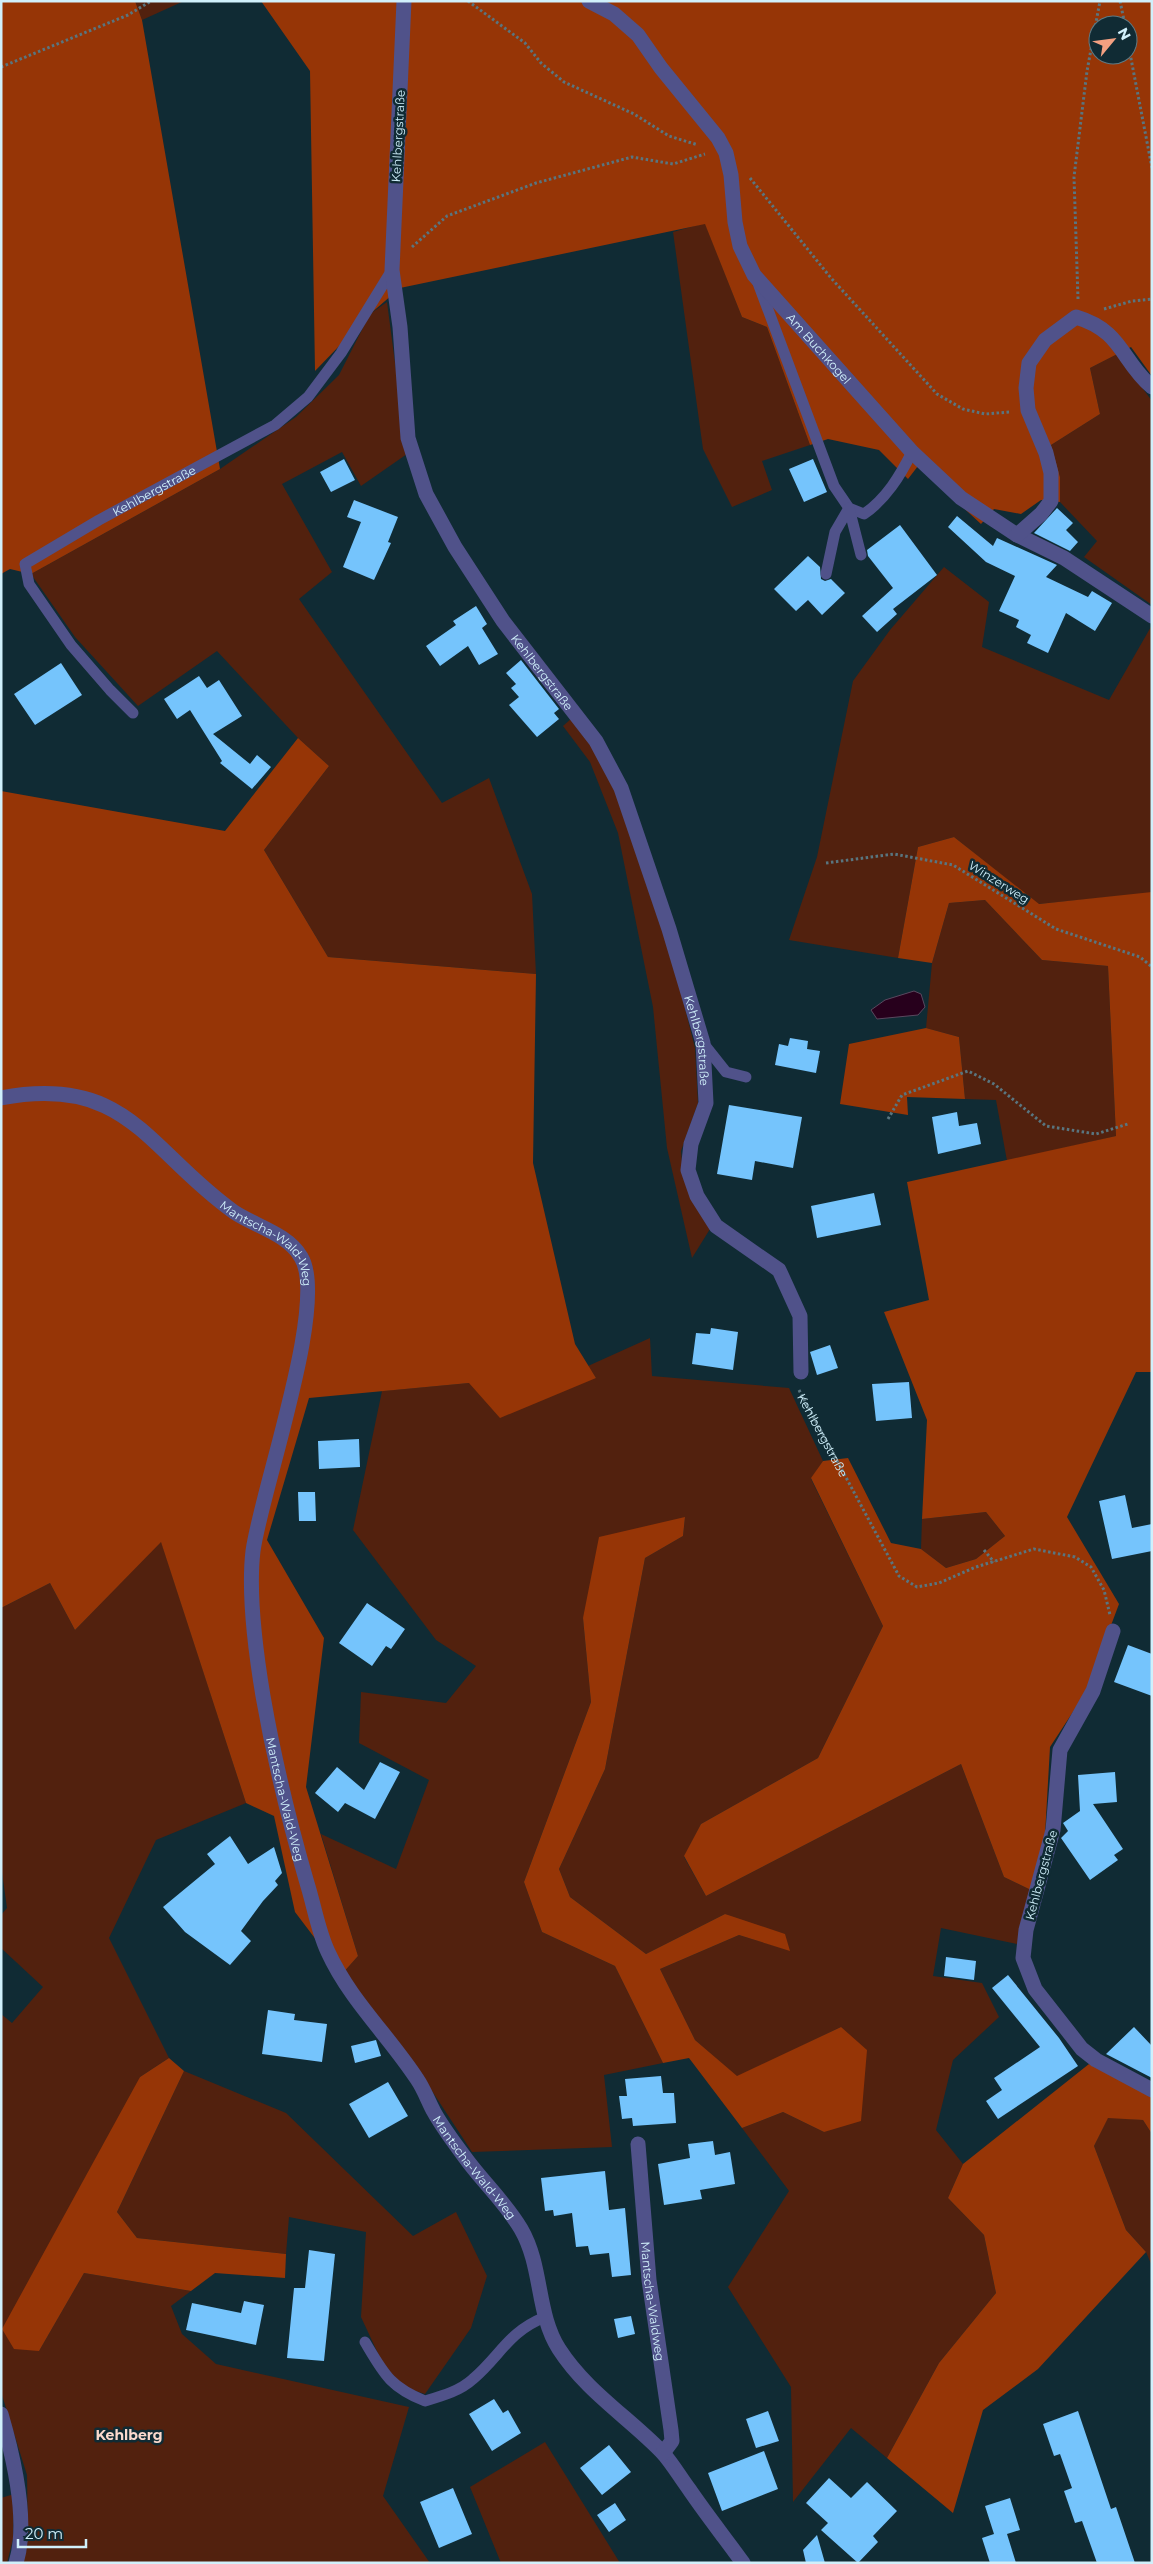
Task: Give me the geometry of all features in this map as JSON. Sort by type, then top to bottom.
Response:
[{"type":"street","name":"Kehlbergstraße","points":[[404,1],[392,270],[400,327],[408,438],[426,494],[454,547],[503,621],[596,741],[621,788],[669,929],[702,1043],[706,1103],[691,1144],[688,1170],[697,1196],[716,1226],[780,1270],[800,1316],[801,1372]]},
{"type":"street","name":"Am Buchkogel","points":[[589,1],[614,14],[638,35],[709,126],[722,152],[740,246],[754,275],[912,452],[960,498],[1016,535],[1064,558],[1152,616]]},
{"type":"street","points":[[1016,535],[1041,514],[1050,501],[1051,473],[1046,453],[1028,410],[1026,388],[1029,363],[1045,340],[1076,317],[1095,322],[1114,338],[1152,388]]},
{"type":"street","name":"Mantscha-Wald-Weg","points":[[1,1098],[21,1094],[77,1095],[114,1110],[131,1120],[209,1193],[238,1215],[290,1245],[303,1259],[307,1270],[307,1303],[297,1372],[252,1556],[254,1615],[262,1693],[279,1776],[327,1951],[357,2001],[417,2079],[437,2117],[470,2163],[514,2216],[532,2250],[545,2317],[557,2347],[600,2398],[663,2453],[743,2563]]},
{"type":"street","name":"Kehlbergstraße","points":[[1113,1631],[1093,1691],[1060,1750],[1053,1830],[1026,1930],[1023,1958],[1035,1989],[1082,2049],[1096,2060],[1152,2090]]},
{"type":"street","name":"Mantscha-Waldweg","points":[[638,2144],[649,2280],[672,2441],[663,2453]]},
{"type":"street","points":[[1,2414],[10,2442],[20,2506],[19,2555],[16,2563]]},
{"type":"lane","name":"Kehlbergstraße","points":[[133,712],[110,690],[71,645],[29,584],[25,564],[99,520],[275,424],[308,397],[341,353],[392,270]]},
{"type":"lane","points":[[754,275],[800,390],[834,486],[850,508],[860,555]]},
{"type":"lane","points":[[850,508],[864,514],[879,504],[902,472],[912,452]]},
{"type":"lane","points":[[826,574],[835,532],[850,508]]},
{"type":"lane","points":[[702,1043],[726,1072],[746,1077]]},
{"type":"lane","points":[[365,2342],[384,2374],[402,2392],[425,2402],[451,2394],[473,2379],[516,2332],[545,2317]]},
{"type":"path","points":[[1,67],[128,15],[151,1]]},
{"type":"path","points":[[468,1],[525,43],[541,63],[564,82],[634,114],[669,136],[722,152],[764,193],[831,278],[937,394],[963,409],[985,414],[1028,410]]},
{"type":"path","points":[[1100,1],[1087,71],[1074,177],[1079,287],[1076,317],[1132,301],[1152,299]]},
{"type":"path","points":[[1120,1],[1123,15]]},
{"type":"path","points":[[1132,65],[1152,168]]},
{"type":"path","points":[[392,270],[416,242],[447,216],[536,183],[632,157],[673,164],[722,152]]},
{"type":"path","name":"Winzerweg","points":[[826,863],[894,854],[953,865],[1056,928],[1140,957],[1152,967]]},
{"type":"path","points":[[888,1119],[902,1095],[968,1071],[994,1084],[1046,1126],[1096,1134],[1128,1124]]},
{"type":"path","name":"Kehlbergstraße","points":[[801,1372],[798,1382],[800,1395],[854,1490],[899,1576],[917,1587],[939,1583],[1034,1549],[1075,1558],[1091,1567],[1104,1590],[1113,1631]]},
{"type":"path","points":[[984,1550],[994,1562]]},
{"type":"shaded area","points":[[1,1],[135,1],[142,20],[220,469],[31,574],[10,569],[1,574]]},
{"type":"shaded area","points":[[135,1],[184,1],[142,20]]},
{"type":"shaded area","points":[[261,1],[1152,1],[1152,376],[1131,347],[1090,368],[1100,414],[1051,445],[1060,477],[1060,502],[1041,500],[1021,514],[994,509],[981,524],[918,466],[908,479],[879,450],[828,439],[810,445],[767,327],[742,317],[705,224],[400,288],[370,314],[315,371],[310,71]]},
{"type":"shaded area","points":[[705,223],[742,317],[767,327],[810,445],[762,461],[772,490],[732,507],[703,449],[673,232]]},
{"type":"shaded area","points":[[387,302],[407,454],[361,486],[342,452],[282,484],[332,572],[299,599],[442,803],[489,778],[532,894],[536,974],[328,957],[264,850],[329,766],[298,738],[217,651],[138,706],[75,637],[31,574],[220,469],[296,417],[339,375],[370,314]]},
{"type":"shaded area","points":[[1117,354],[1152,401],[1152,605],[1084,557],[1097,541],[1060,502],[1060,477],[1051,445],[1100,414],[1090,368]]},
{"type":"shaded area","points":[[944,567],[989,602],[982,647],[1109,700],[1152,625],[1152,893],[1038,904],[954,837],[918,847],[898,958],[789,940],[817,857],[853,681],[890,630]]},
{"type":"shaded area","points":[[572,718],[601,759],[622,802],[671,953],[695,1048],[698,1103],[681,1151],[683,1175],[710,1229],[692,1258],[667,1148],[653,1007],[618,833],[590,762],[563,726]]},
{"type":"shaded area","points":[[298,738],[329,766],[264,850],[328,957],[536,974],[533,1163],[575,1344],[596,1378],[500,1418],[469,1383],[309,1398],[267,1540],[324,1638],[306,1787],[358,1956],[342,1974],[295,1912],[274,1816],[246,1803],[161,1542],[75,1630],[50,1583],[1,1608],[1,791],[225,831]]},
{"type":"shaded area","points":[[954,837],[1039,904],[1152,892],[1152,1372],[1136,1372],[1067,1517],[1119,1604],[1086,1692],[1050,1747],[1045,1835],[1031,1890],[1004,1877],[961,1764],[706,1896],[684,1856],[701,1824],[818,1758],[883,1626],[811,1478],[823,1461],[848,1458],[891,1543],[921,1549],[946,1568],[976,1559],[1005,1536],[986,1512],[922,1519],[927,1420],[884,1312],[929,1300],[907,1182],[1116,1136],[1108,966],[1042,960],[985,900],[949,903],[932,963],[898,958],[918,847]]},
{"type":"shaded area","points":[[985,900],[1042,960],[1108,966],[1116,1136],[1007,1161],[996,1100],[965,1099],[959,1037],[926,1028],[932,963],[949,903]]},
{"type":"shaded area","points":[[914,991],[921,994],[925,1007],[918,1015],[877,1019],[871,1010],[885,1000]]},
{"type":"shaded area","points":[[926,1028],[959,1037],[965,1099],[907,1097],[908,1115],[840,1104],[849,1044]]},
{"type":"shaded area","points":[[650,1338],[652,1376],[789,1388],[823,1461],[811,1479],[883,1626],[818,1758],[701,1824],[684,1857],[706,1896],[961,1764],[1004,1877],[1031,1890],[1017,1944],[941,1928],[933,1976],[982,1983],[999,2017],[953,2060],[936,2130],[963,2164],[948,2198],[984,2235],[996,2293],[939,2363],[887,2458],[851,2428],[793,2502],[791,2387],[728,2287],[789,2191],[742,2128],[783,2112],[824,2132],[841,2027],[737,2077],[695,2040],[660,1969],[739,1935],[789,1950],[725,1914],[646,1954],[570,1897],[559,1869],[605,1769],[645,1558],[683,1536],[685,1517],[583,1618],[591,1702],[524,1882],[542,1932],[615,1966],[663,2063],[604,2075],[612,2147],[472,2152],[432,2091],[342,1974],[358,1956],[321,1834],[396,1869],[429,1780],[359,1743],[361,1692],[446,1703],[476,1666],[436,1640],[353,1530],[382,1391],[469,1383],[596,1378],[588,1366]]},
{"type":"shaded area","points":[[986,1512],[1005,1536],[976,1559],[946,1568],[921,1549],[922,1519]]},
{"type":"shaded area","points":[[685,1517],[683,1536],[645,1558],[605,1769],[559,1869],[570,1897],[646,1954],[725,1914],[785,1934],[790,1951],[739,1935],[660,1969],[695,2040],[737,2076],[841,2027],[867,2050],[861,2121],[824,2132],[783,2112],[742,2128],[689,2058],[663,2063],[615,1966],[542,1932],[524,1882],[591,1702],[583,1618],[599,1537]]},
{"type":"shaded area","points":[[161,1541],[246,1803],[156,1840],[109,1938],[169,2058],[140,2077],[39,2351],[84,2273],[191,2291],[171,2306],[182,2334],[216,2364],[409,2407],[383,2496],[430,2563],[22,2563],[28,2539],[27,2475],[1,2392],[1,2014],[12,2023],[43,1987],[1,1948],[1,1915],[7,1908],[1,1865],[1,1608],[50,1583],[75,1630]]},
{"type":"shaded area","points":[[169,2058],[184,2071],[117,2212],[137,2238],[286,2254],[285,2278],[215,2273],[191,2291],[84,2273],[39,2351],[14,2349],[2,2329],[140,2077]]},
{"type":"shaded area","points":[[1089,2064],[1152,2094],[1152,2134],[1143,2120],[1108,2118],[1094,2146],[1126,2230],[1146,2252],[1038,2369],[983,2410],[953,2513],[887,2458],[939,2363],[996,2293],[984,2235],[948,2198],[963,2164]]},
{"type":"shaded area","points":[[184,2071],[286,2113],[413,2236],[456,2212],[487,2276],[471,2328],[425,2394],[403,2387],[382,2362],[361,2317],[366,2232],[289,2217],[286,2254],[137,2238],[117,2212]]},
{"type":"shaded area","points":[[1108,2117],[1143,2120],[1152,2134],[1152,2266],[1146,2252],[1126,2230],[1094,2146]]},
{"type":"shaded area","points":[[545,2442],[620,2563],[501,2563],[470,2487]]},
{"type":"shaded area","points":[[14,2494],[13,2539],[7,2563],[1,2563],[1,2498]]},
{"type":"building","points":[[344,459],[355,480],[331,492],[320,472]]},
{"type":"building","points":[[813,459],[827,492],[804,502],[789,469]]},
{"type":"building","points":[[354,500],[398,517],[388,542],[391,543],[374,580],[343,567],[361,522],[347,517]]},
{"type":"building","points":[[1057,508],[1073,523],[1066,530],[1078,542],[1070,551],[1034,533]]},
{"type":"building","points":[[957,516],[993,546],[997,538],[1057,565],[1046,577],[1088,597],[1092,591],[1112,603],[1095,631],[1066,613],[1048,653],[1027,643],[1031,635],[1016,627],[1019,620],[999,611],[1015,576],[986,562],[948,527]]},
{"type":"building","points":[[900,525],[937,575],[893,609],[897,614],[877,632],[862,616],[893,588],[868,556],[867,550]]},
{"type":"building","points":[[808,556],[820,567],[821,579],[825,581],[831,579],[845,593],[822,615],[808,600],[796,611],[774,589]]},
{"type":"building","points":[[476,606],[487,624],[482,628],[498,654],[479,665],[468,646],[440,666],[426,646],[456,625],[453,621]]},
{"type":"building","points":[[521,660],[559,709],[554,713],[559,719],[537,737],[509,705],[519,697],[511,688],[516,684],[506,673]]},
{"type":"building","points":[[61,663],[82,695],[35,725],[14,694]]},
{"type":"building","points":[[199,676],[207,688],[219,680],[242,716],[213,734],[250,764],[257,755],[271,767],[252,789],[220,763],[222,761],[190,710],[177,719],[164,699]]},
{"type":"building","points":[[790,1038],[808,1041],[807,1049],[820,1051],[816,1073],[775,1065],[779,1044],[788,1046]]},
{"type":"building","points":[[729,1105],[802,1117],[793,1168],[755,1161],[752,1180],[717,1174]]},
{"type":"building","points":[[957,1112],[959,1126],[977,1123],[981,1144],[938,1154],[932,1117]]},
{"type":"building","points":[[874,1193],[881,1225],[817,1238],[811,1206]]},
{"type":"building","points":[[711,1328],[738,1332],[733,1370],[692,1364],[696,1333],[710,1334]]},
{"type":"building","points":[[830,1345],[838,1368],[817,1375],[810,1352]]},
{"type":"building","points":[[909,1382],[912,1418],[876,1421],[872,1384]]},
{"type":"building","points":[[359,1439],[360,1467],[319,1469],[318,1441]]},
{"type":"building","points":[[298,1492],[315,1492],[316,1521],[299,1521]]},
{"type":"building","points":[[1125,1495],[1132,1528],[1152,1524],[1152,1551],[1112,1559],[1099,1501]]},
{"type":"building","points":[[367,1603],[405,1629],[391,1649],[386,1646],[372,1666],[339,1643]]},
{"type":"building","points":[[1128,1645],[1152,1654],[1152,1696],[1114,1682]]},
{"type":"building","points":[[380,1762],[400,1772],[375,1819],[345,1803],[338,1812],[315,1793],[337,1767],[364,1790]]},
{"type":"building","points":[[1115,1772],[1117,1802],[1093,1804],[1123,1849],[1114,1855],[1118,1860],[1090,1880],[1061,1838],[1068,1831],[1063,1823],[1080,1811],[1078,1775]]},
{"type":"building","points":[[230,1836],[248,1864],[274,1847],[282,1873],[275,1881],[278,1885],[263,1901],[241,1931],[251,1941],[230,1965],[185,1932],[163,1907],[215,1864],[207,1854]]},
{"type":"building","points":[[946,1957],[976,1961],[974,1980],[944,1976]]},
{"type":"building","points":[[1008,1975],[1059,2038],[1078,2066],[998,2119],[986,2101],[1002,2090],[994,2078],[1040,2047],[992,1988]]},
{"type":"building","points":[[268,2010],[295,2014],[294,2020],[327,2024],[322,2062],[262,2054]]},
{"type":"building","points":[[1134,2027],[1152,2046],[1152,2078],[1106,2054]]},
{"type":"building","points":[[376,2040],[381,2056],[355,2063],[351,2046]]},
{"type":"building","points":[[661,2076],[663,2093],[674,2093],[676,2123],[633,2126],[632,2118],[622,2119],[619,2096],[627,2096],[625,2079]]},
{"type":"building","points":[[388,2082],[408,2116],[369,2138],[349,2104]]},
{"type":"building","points":[[713,2141],[715,2155],[730,2152],[735,2184],[700,2190],[702,2199],[664,2205],[658,2164],[690,2158],[688,2144]]},
{"type":"building","points":[[605,2171],[609,2210],[625,2208],[631,2275],[612,2277],[609,2253],[590,2255],[588,2246],[576,2247],[572,2213],[554,2216],[553,2210],[545,2211],[541,2178]]},
{"type":"building","points":[[309,2250],[335,2254],[324,2361],[287,2358],[294,2288],[305,2288]]},
{"type":"building","points":[[244,2301],[264,2305],[256,2345],[186,2330],[192,2303],[241,2313]]},
{"type":"building","points":[[631,2316],[635,2334],[618,2338],[614,2319]]},
{"type":"building","points":[[494,2399],[503,2413],[508,2410],[521,2433],[492,2451],[469,2414]]},
{"type":"building","points":[[768,2411],[779,2441],[756,2448],[746,2419]]},
{"type":"building","points":[[1078,2411],[1111,2509],[1116,2507],[1135,2563],[1097,2563],[1082,2521],[1075,2523],[1064,2491],[1072,2488],[1060,2454],[1054,2456],[1043,2424]]},
{"type":"building","points":[[609,2445],[631,2472],[602,2495],[580,2468]]},
{"type":"building","points":[[764,2451],[778,2489],[722,2511],[708,2473]]},
{"type":"building","points":[[829,2478],[851,2498],[867,2482],[897,2511],[873,2536],[878,2542],[858,2563],[821,2530],[828,2523],[806,2503]]},
{"type":"building","points":[[453,2488],[472,2534],[439,2548],[420,2502]]},
{"type":"building","points":[[1010,2498],[1020,2530],[1007,2534],[1016,2563],[990,2563],[982,2538],[994,2534],[985,2506]]},
{"type":"building","points":[[615,2503],[626,2520],[609,2532],[597,2515]]},
{"type":"building","points":[[817,2535],[825,2563],[806,2563],[803,2550]]},
{"type":"district","name":"Kehlberg","points":[[129,2435]]}]
